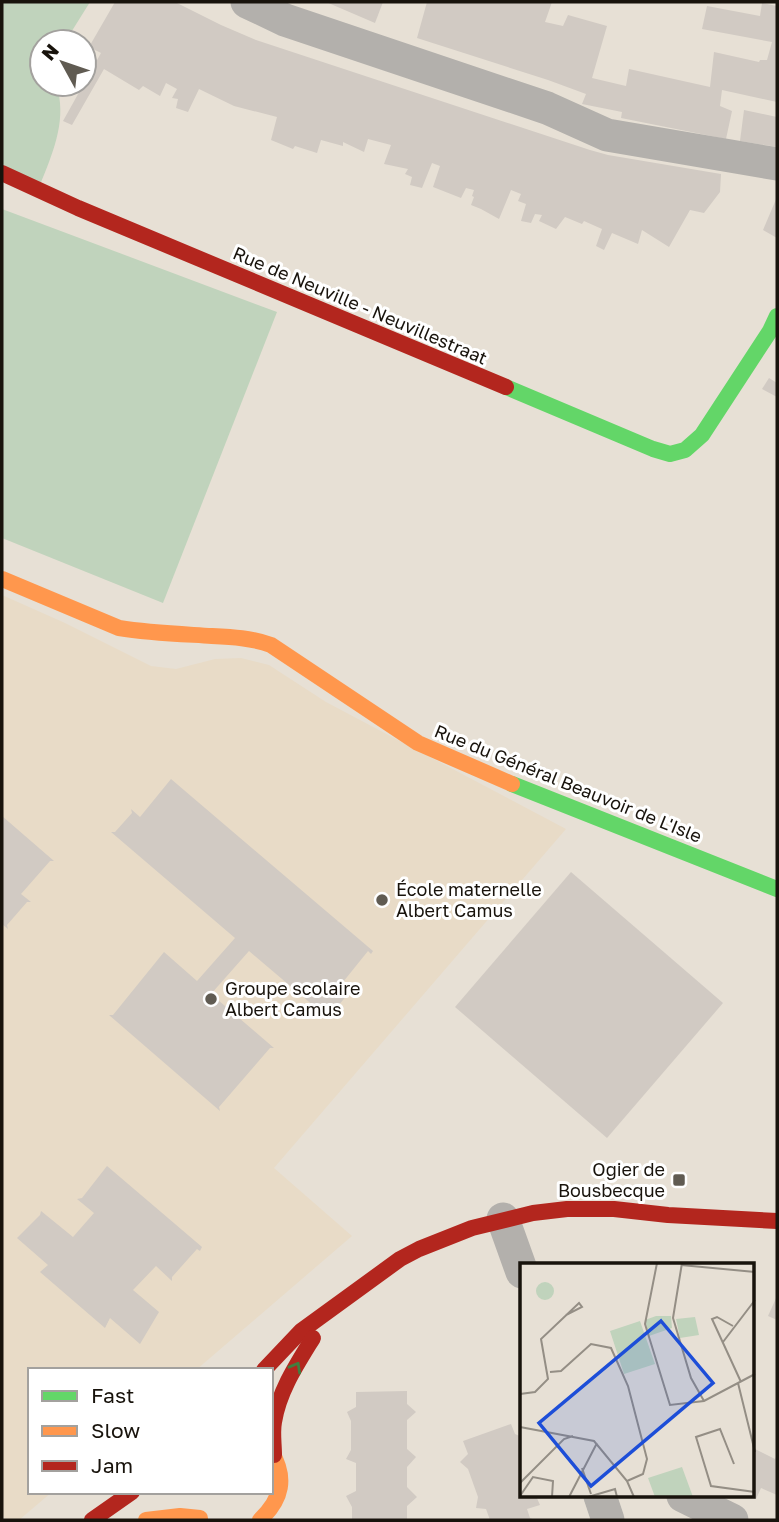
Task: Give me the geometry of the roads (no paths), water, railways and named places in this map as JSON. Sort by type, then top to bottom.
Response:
[{"type":"street","points":[[247,2],[285,20],[547,108],[607,135],[777,164]]},
{"type":"street","name":"Rue de Neuville - Neuvillestraat","points":[[2,173],[78,208],[670,454],[685,450],[702,435],[777,316]]},
{"type":"street","name":"Rue du Général Beauvoir de L'Isle","points":[[2,579],[119,628],[240,638],[271,645],[418,743],[550,800],[777,889]]},
{"type":"street","points":[[266,1368],[301,1331],[375,1276],[419,1249],[503,1219],[533,1213],[591,1208],[777,1221]]},
{"type":"street","points":[[503,1219],[520,1266]]},
{"type":"street","points":[[272,1513],[280,1492],[281,1476],[273,1453],[276,1415],[287,1384],[314,1337],[340,1304]]},
{"type":"street","points":[[92,1520],[129,1494]]},
{"type":"street","points":[[601,1498],[608,1520]]},
{"type":"street","points":[[687,1498],[732,1520]]},
{"type":"street","points":[[187,1501],[201,1519]]},
{"type":"street","points":[[146,1520],[180,1516],[201,1519]]},
{"type":"place","name":"École maternelle Albert Camus","points":[[382,900]]},
{"type":"place","name":"Groupe scolaire Albert Camus","points":[[211,999]]},
{"type":"place","name":"Ogier de Bousbecque","points":[[679,1180]]}]
